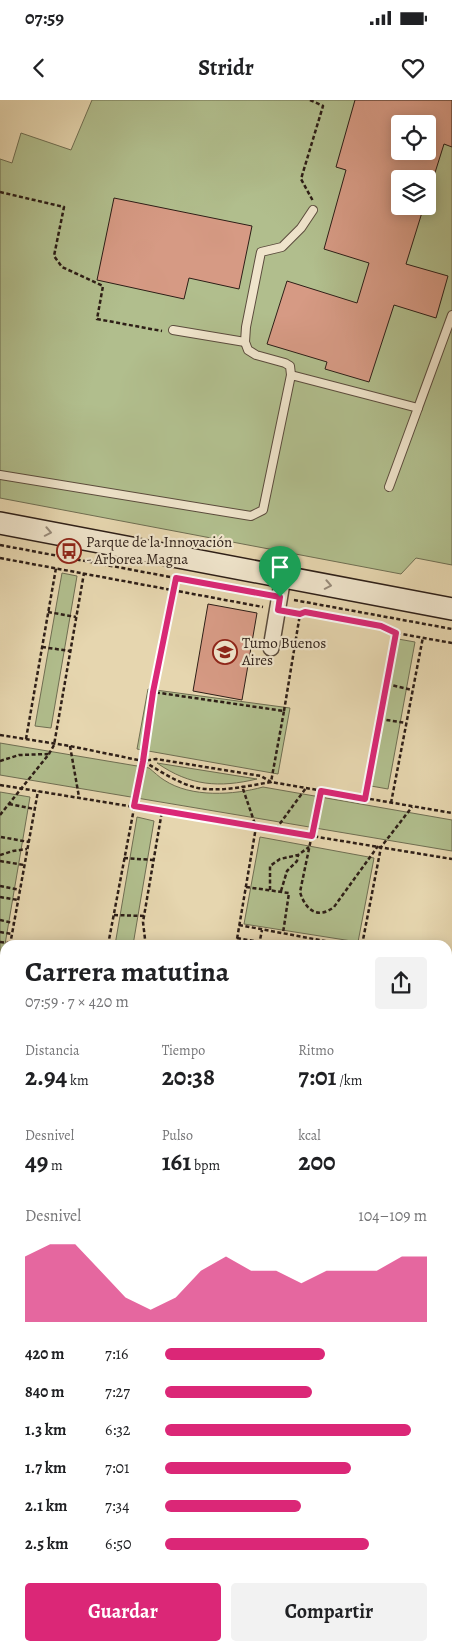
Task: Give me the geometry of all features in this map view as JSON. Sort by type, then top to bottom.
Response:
[{"type":"main road","points":[[0,523],[280,595],[452,609]]},
{"type":"street","points":[[271,648],[280,595]]},
{"type":"lane","points":[[0,475],[251,516],[263,510],[291,375],[290,366],[285,363],[256,355],[248,350],[245,342],[246,327],[262,252],[282,247],[301,228],[313,210]]},
{"type":"lane","points":[[390,488],[452,315]]},
{"type":"lane","points":[[173,330],[245,342]]},
{"type":"lane","points":[[291,375],[418,408]]},
{"type":"path","points":[[310,100],[323,106],[301,179],[314,204],[313,210]]},
{"type":"path","points":[[0,192],[64,207],[54,256],[62,267],[103,286],[97,318],[166,332],[173,330]]},
{"type":"path","points":[[0,545],[176,578],[280,595],[452,629]]},
{"type":"path","points":[[0,558],[84,572],[173,591],[280,595],[300,614]]},
{"type":"path","points":[[26,739],[56,568]]},
{"type":"path","points":[[0,815],[49,754],[54,745],[84,572]]},
{"type":"path","points":[[109,940],[143,761],[153,692],[176,578]]},
{"type":"path","points":[[48,612],[76,617]]},
{"type":"path","points":[[300,614],[305,612],[381,626],[396,633],[452,643]]},
{"type":"path","points":[[271,782],[300,614]]},
{"type":"path","points":[[365,799],[396,633]]},
{"type":"path","points":[[391,803],[423,638]]},
{"type":"path","points":[[42,646],[70,651]]},
{"type":"path","points":[[387,684],[412,690]]},
{"type":"path","points":[[153,692],[284,711]]},
{"type":"path","points":[[380,719],[406,723]]},
{"type":"path","points":[[0,735],[70,746],[143,761],[180,781],[198,788],[221,788],[271,782],[452,813]]},
{"type":"path","points":[[70,746],[79,797]]},
{"type":"path","points":[[0,761],[18,755],[49,754]]},
{"type":"path","points":[[143,761],[156,759],[261,776],[271,782]]},
{"type":"path","points":[[0,785],[452,859]]},
{"type":"path","points":[[242,786],[256,826],[237,938],[244,940]]},
{"type":"path","points":[[275,830],[306,788]]},
{"type":"path","points":[[11,940],[38,791]]},
{"type":"path","points":[[321,791],[300,892],[303,902],[310,910],[317,912],[328,911],[334,907],[412,806]]},
{"type":"path","points":[[9,804],[34,809]]},
{"type":"path","points":[[145,940],[143,922],[162,811]]},
{"type":"path","points":[[2,837],[28,842]]},
{"type":"path","points":[[270,890],[270,866],[280,859],[298,855],[310,846]]},
{"type":"path","points":[[363,940],[379,847]]},
{"type":"path","points":[[0,855],[28,849]]},
{"type":"path","points":[[281,891],[287,872],[297,861],[298,855]]},
{"type":"path","points":[[124,858],[153,860]]},
{"type":"path","points":[[0,861],[24,866]]},
{"type":"path","points":[[0,886],[20,890]]},
{"type":"path","points":[[246,887],[290,892],[283,934]]},
{"type":"path","points":[[0,897],[18,900]]},
{"type":"path","points":[[114,915],[144,916]]},
{"type":"path","points":[[0,920],[14,923]]},
{"type":"path","points":[[239,926],[316,940]]},
{"type":"path","points":[[260,940],[262,930]]},
{"type":"path","points":[[0,932],[12,934]]},
{"type":"green space","points":[[92,100],[452,100],[452,565],[416,558],[401,574],[0,498],[0,159],[12,163],[21,133],[71,150]]},
{"type":"green space","points":[[62,573],[77,576],[51,728],[35,726]]},
{"type":"green space","points":[[398,639],[415,642],[388,789],[371,786]]},
{"type":"green space","points":[[148,689],[290,708],[278,774],[137,749]]},
{"type":"green space","points":[[0,743],[149,768],[162,779],[187,790],[226,793],[263,787],[452,820],[452,851],[0,775]]},
{"type":"green space","points":[[157,763],[257,779],[230,784],[205,783],[193,781],[169,771]]},
{"type":"green space","points":[[0,792],[30,797],[6,940],[0,940]]},
{"type":"green space","points":[[137,817],[154,821],[134,940],[116,940]]},
{"type":"green space","points":[[260,837],[374,858],[358,940],[345,940],[244,924]]},
{"type":"building","points":[[355,100],[452,100],[452,147],[444,144],[436,170],[391,170],[391,215],[421,215],[406,264],[448,276],[436,318],[394,305],[369,382],[325,369],[327,362],[267,344],[287,281],[357,303],[369,263],[324,249],[346,170],[336,167]]},
{"type":"building","points":[[114,198],[252,226],[239,289],[189,278],[184,299],[97,280]]},
{"type":"building","name":"Tumo Buenos Aires","points":[[208,604],[257,613],[242,700],[193,691]]},
{"type":"place","name":"Parque de la Innovación - Arborea Magna","points":[[69,551]]},
{"type":"place","name":"Tumo Buenos Aires","points":[[225,652]]},
{"type":"route","points":[[176,578],[280,597],[278,610],[300,614],[305,612],[381,626],[396,633],[365,799],[321,791],[312,836],[134,806],[153,692],[176,578]]}]
